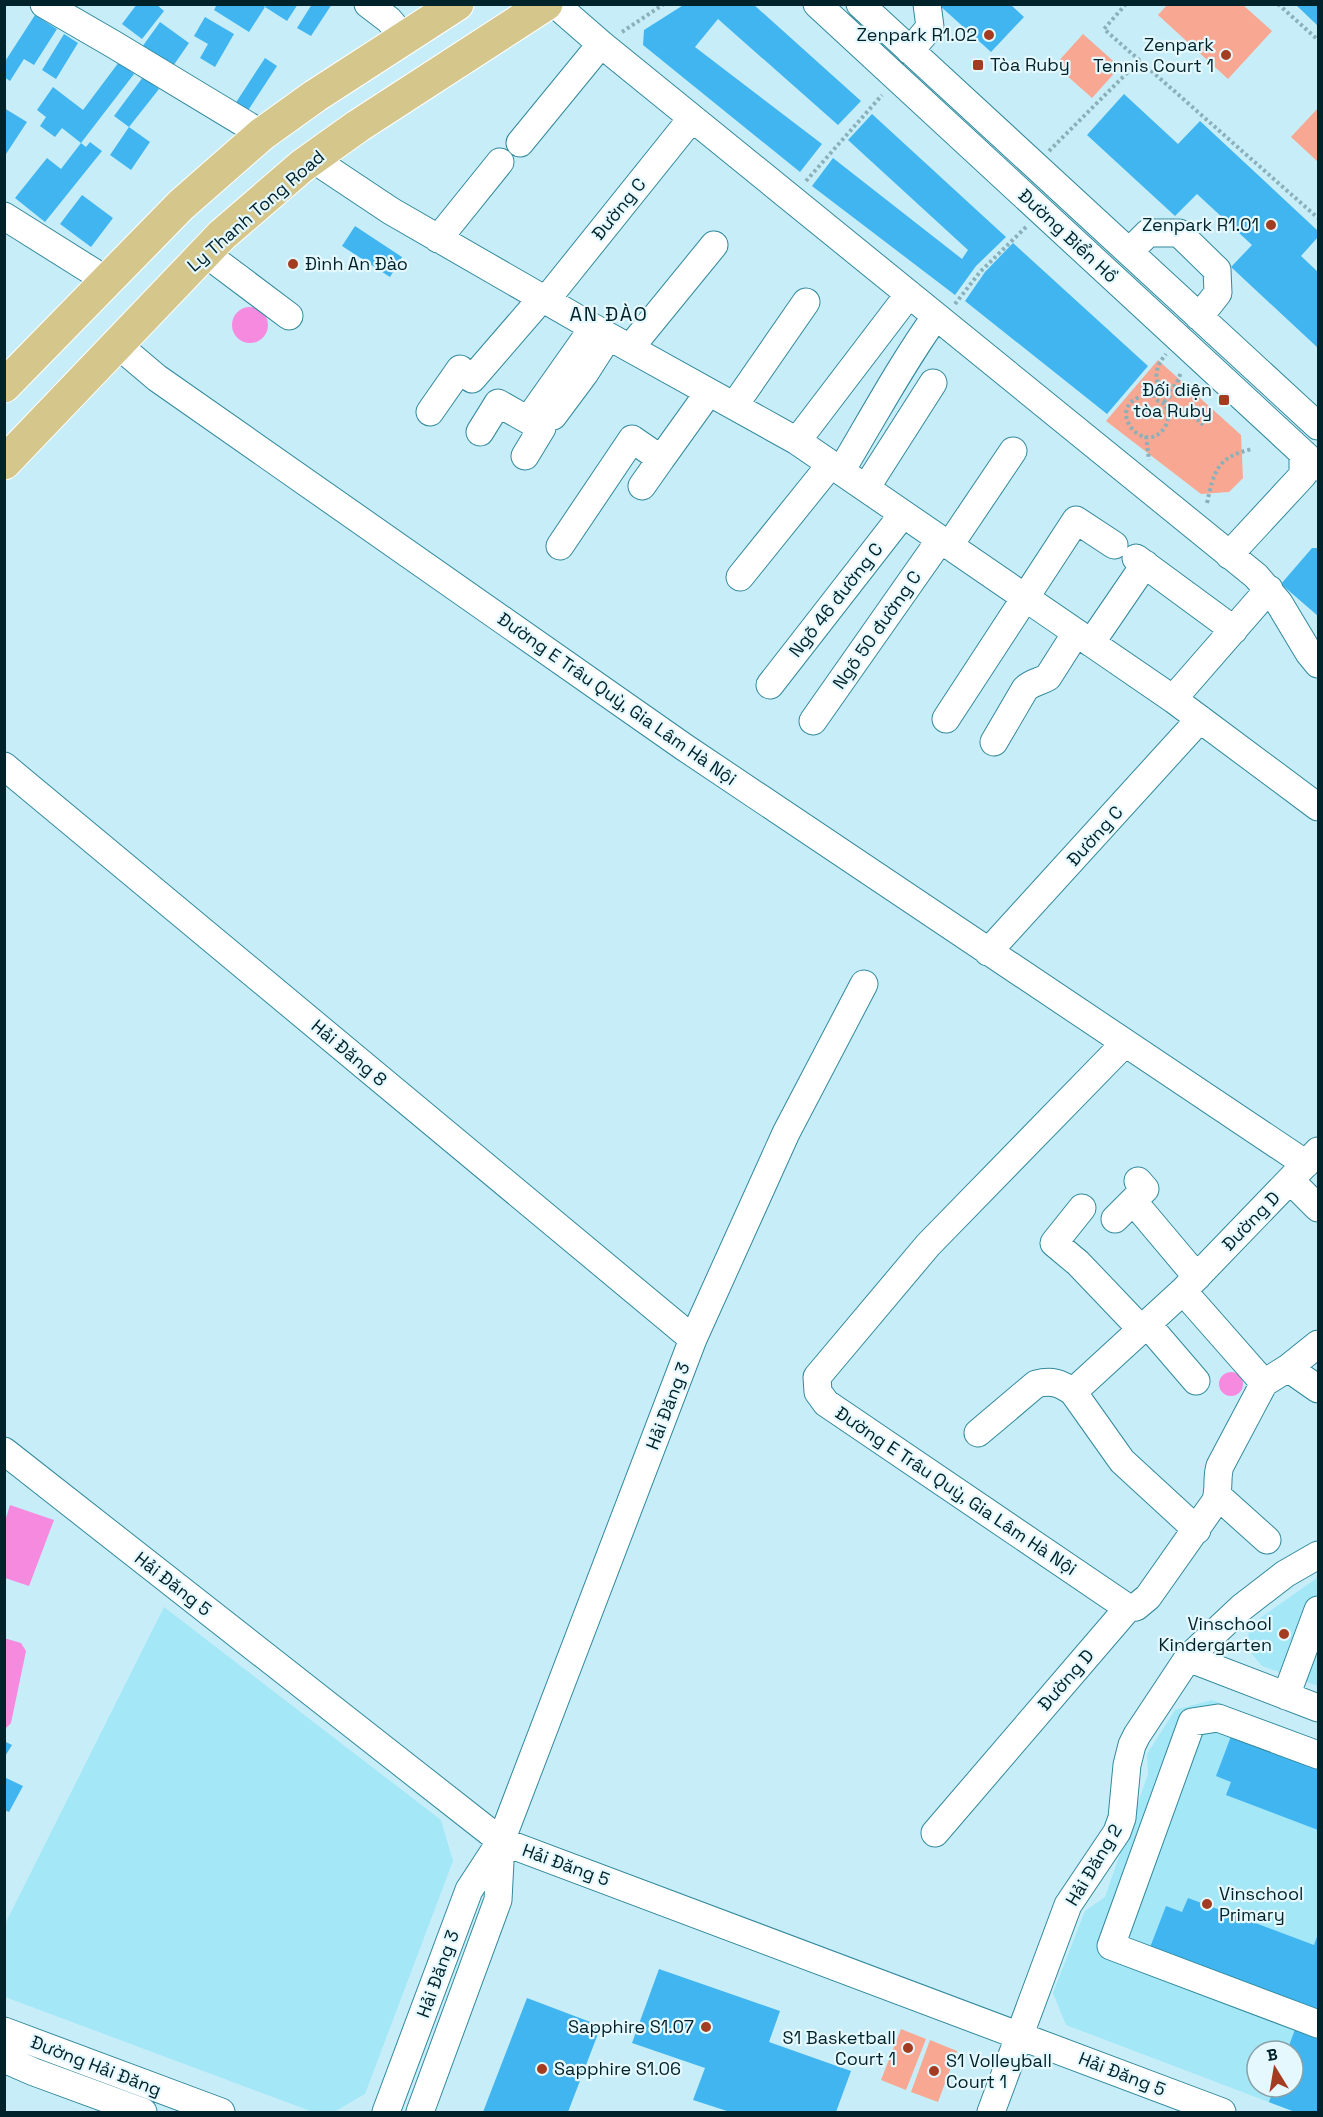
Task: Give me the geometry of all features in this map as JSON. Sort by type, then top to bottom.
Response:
[{"type":"main road","points":[[4,386],[181,205],[262,134],[315,96],[457,4]]},
{"type":"main road","name":"Ly Thanh Tong Road","points":[[4,463],[205,253],[260,203],[357,126],[546,4]]},
{"type":"street","points":[[44,4],[262,134]]},
{"type":"street","points":[[368,4],[390,20],[405,39]]},
{"type":"street","points":[[555,4],[909,294],[943,312],[1256,576],[1269,590],[1318,664]]},
{"type":"street","name":"Đường Biển Hồ","points":[[817,4],[1312,461]]},
{"type":"street","name":"Đường Biển Hồ","points":[[860,4],[1318,426]]},
{"type":"street","points":[[910,51],[930,27],[927,4]]},
{"type":"street","points":[[520,143],[602,44]]},
{"type":"street","name":"Đường C","points":[[430,412],[460,369],[472,379],[544,299],[692,118]]},
{"type":"street","points":[[313,159],[438,239],[610,338],[797,441],[1173,699],[1318,807]]},
{"type":"street","points":[[438,239],[500,162]]},
{"type":"street","points":[[4,216],[106,280]]},
{"type":"street","points":[[1130,252],[1148,233],[1179,233],[1217,270],[1218,293],[1199,317]]},
{"type":"street","points":[[525,456],[535,424],[610,338],[714,245]]},
{"type":"street","points":[[205,253],[289,316]]},
{"type":"street","points":[[797,441],[909,294]]},
{"type":"street","points":[[734,406],[806,302]]},
{"type":"street","points":[[740,577],[836,467],[890,390],[910,353],[943,312]]},
{"type":"street","name":"Đường E Trâu Quỳ, Gia Lâm Hà Nội","points":[[118,345],[158,378],[684,747],[1305,1165],[1318,1208]]},
{"type":"street","points":[[866,488],[933,383]]},
{"type":"street","points":[[642,486],[709,392]]},
{"type":"street","points":[[480,432],[498,403],[535,424]]},
{"type":"street","points":[[560,546],[633,439],[661,459]]},
{"type":"street","points":[[945,543],[1013,451]]},
{"type":"street","points":[[1229,555],[1312,461]]},
{"type":"street","name":"Ngõ 46 đường C","points":[[770,685],[903,514]]},
{"type":"street","points":[[946,719],[1077,520],[1132,556],[1234,630]]},
{"type":"street","name":"Ngõ 50 đường C","points":[[813,721],[945,543]]},
{"type":"street","points":[[994,742],[1025,688],[1031,683],[1048,677],[1083,638],[1132,556]]},
{"type":"street","points":[[1173,699],[1269,590]]},
{"type":"street","name":"Đường C","points":[[988,952],[1200,719]]},
{"type":"street","name":"Hải Đăng 8","points":[[4,766],[693,1339]]},
{"type":"street","name":"Hải Đăng 3","points":[[386,2112],[469,1890],[501,1840],[693,1339],[786,1133],[864,984]]},
{"type":"street","name":"Đường E Trâu Quỳ, Gia Lâm Hà Nội","points":[[1125,1043],[928,1245],[817,1377],[818,1392],[826,1403],[1128,1608]]},
{"type":"street","name":"Đường D","points":[[1073,1392],[1190,1284],[1305,1165]]},
{"type":"street","points":[[1128,1200],[1264,1383],[1288,1368],[1318,1344]]},
{"type":"street","points":[[1082,1208],[1054,1243],[1144,1327],[1196,1381]]},
{"type":"street","points":[[1288,1368],[1318,1389]]},
{"type":"street","points":[[978,1433],[1036,1384],[1049,1381],[1062,1383],[1073,1392],[1122,1461],[1197,1530]]},
{"type":"street","name":"Đường D","points":[[935,1833],[1128,1608],[1143,1603],[1197,1530],[1218,1496],[1216,1478],[1220,1466],[1264,1383]]},
{"type":"street","name":"Hải Đăng 5","points":[[4,1451],[501,1840],[1222,2112]]},
{"type":"street","points":[[1218,1496],[1267,1540]]},
{"type":"street","name":"Hải Đăng 2","points":[[991,2112],[1068,1905],[1112,1839],[1122,1818],[1127,1765],[1132,1745],[1143,1725],[1188,1658],[1241,1608],[1285,1575],[1318,1555]]},
{"type":"street","points":[[1286,1696],[1318,1610]]},
{"type":"street","points":[[1188,1658],[1318,1708]]},
{"type":"street","points":[[1318,1755],[1218,1718],[1192,1722],[1111,1946],[1318,2024]]},
{"type":"street","points":[[1122,1818],[1153,1829]]},
{"type":"street","name":"Hải Đăng 3","points":[[420,2112],[498,1900],[501,1840]]},
{"type":"street","name":"Đường Hải Đăng","points":[[4,2031],[220,2112]]},
{"type":"street","name":"Đường Hải Đăng","points":[[4,2059],[144,2112]]},
{"type":"path","points":[[602,44],[664,4]]},
{"type":"path","points":[[1126,4],[1104,29],[1318,218]]},
{"type":"path","points":[[1278,4],[1318,40]]},
{"type":"path","points":[[1048,152],[1140,60]]},
{"type":"path","points":[[800,189],[884,92]]},
{"type":"path","points":[[943,312],[1028,224]]},
{"type":"path","points":[[1160,388],[1155,374],[1157,366],[1167,352]]},
{"type":"path","points":[[1163,403],[1169,399],[1168,391],[1180,377],[1180,365]]},
{"type":"path","points":[[1160,388],[1168,391]]},
{"type":"path","points":[[1155,396],[1160,388]]},
{"type":"path","points":[[1140,396],[1155,396],[1168,410],[1167,424],[1157,434],[1146,436],[1137,434],[1131,430],[1126,411],[1129,405],[1140,396]]},
{"type":"path","points":[[1168,415],[1188,414],[1196,417],[1203,425]]},
{"type":"path","points":[[1146,436],[1149,462]]},
{"type":"path","points":[[1207,503],[1214,474],[1220,464],[1230,456],[1252,449]]},
{"type":"shaded area","name":"Zenpark Tennis Court 1","points":[[1167,5],[1243,5],[1272,31],[1228,79],[1158,15]]},
{"type":"shaded area","points":[[1083,34],[1120,67],[1092,98],[1055,65]]},
{"type":"shaded area","points":[[1318,108],[1318,162],[1291,137]]},
{"type":"shaded area","points":[[250,307],[263,312],[268,325],[263,338],[250,343],[237,338],[232,325],[237,312]]},
{"type":"shaded area","points":[[1158,360],[1241,435],[1243,478],[1229,492],[1201,494],[1106,421]]},
{"type":"shaded area","points":[[1231,1372],[1236,1373],[1242,1379],[1242,1389],[1236,1395],[1231,1396],[1226,1395],[1220,1389],[1219,1384],[1220,1379],[1226,1373]]},
{"type":"shaded area","points":[[10,1505],[54,1520],[29,1586],[5,1578],[5,1521]]},
{"type":"shaded area","name":"Vinschool Kindergarten","points":[[1317,1578],[1318,1686],[1262,1666],[1252,1654],[1248,1639],[1249,1629],[1253,1623]]},
{"type":"shaded area","points":[[164,1607],[441,1820],[453,1861],[365,2094],[334,2112],[313,2112],[5,1997],[5,1924]]},
{"type":"shaded area","points":[[4,1638],[21,1643],[26,1651],[11,1723],[5,1729]]},
{"type":"shaded area","name":"Vinschool Primary","points":[[1212,1700],[1318,1740],[1318,2112],[1295,2112],[1261,2099],[1305,2099],[1305,2039],[1245,2039],[1245,2093],[1066,2025],[1053,1993],[1085,1911],[1105,1897],[1148,1774],[1147,1754],[1175,1710]]},
{"type":"shaded area","points":[[901,2029],[926,2039],[906,2090],[881,2080]]},
{"type":"shaded area","name":"S1 Volleyball Court 1","points":[[930,2040],[957,2051],[938,2102],[911,2092]]},
{"type":"building","points":[[137,4],[156,4],[164,11],[142,39],[122,24]]},
{"type":"building","points":[[217,4],[261,4],[265,7],[249,32],[214,10]]},
{"type":"building","points":[[267,4],[298,4],[287,21],[265,7]]},
{"type":"building","points":[[312,4],[332,4],[311,36],[297,28]]},
{"type":"building","points":[[685,4],[753,4],[861,101],[838,125],[718,19],[695,47],[822,144],[800,172],[643,45],[644,30]]},
{"type":"building","name":"Zenpark R1.02","points":[[938,4],[1010,4],[1024,17],[991,52]]},
{"type":"building","points":[[1295,4],[1318,4],[1318,26]]},
{"type":"building","points":[[35,15],[57,29],[34,65],[24,59],[10,81],[4,77],[4,63]]},
{"type":"building","points":[[205,17],[234,34],[215,67],[200,58],[208,44],[194,36]]},
{"type":"building","points":[[160,22],[189,43],[171,69],[137,54]]},
{"type":"building","points":[[64,34],[78,43],[56,79],[42,70]]},
{"type":"building","points":[[265,58],[277,66],[245,115],[233,107]]},
{"type":"building","points":[[119,62],[134,74],[81,143],[62,128],[55,137],[40,126],[46,117],[37,110],[53,87],[83,110]]},
{"type":"building","points":[[143,77],[159,89],[129,127],[114,116]]},
{"type":"building","name":"Zenpark R1.01","points":[[1124,94],[1178,144],[1200,121],[1318,231],[1318,237],[1301,256],[1318,272],[1318,348],[1231,267],[1252,245],[1197,194],[1175,216],[1087,135]]},
{"type":"building","points":[[4,108],[27,122],[4,157]]},
{"type":"building","points":[[872,114],[1006,237],[976,266],[955,295],[812,186],[833,158],[962,259],[968,250],[848,140]]},
{"type":"building","points":[[129,127],[150,142],[131,170],[110,155]]},
{"type":"building","points":[[90,142],[102,151],[45,222],[15,198],[47,158],[61,169],[81,143],[86,147]]},
{"type":"building","points":[[82,195],[113,218],[91,247],[60,224]]},
{"type":"building","points":[[355,226],[402,257],[390,277],[342,246]]},
{"type":"building","points":[[1013,243],[1148,366],[1107,414],[965,301],[985,272]]},
{"type":"building","points":[[1312,548],[1318,548],[1318,616],[1281,584]]},
{"type":"building","points":[[1233,1731],[1318,1763],[1318,1830],[1226,1795],[1231,1782],[1216,1776]]},
{"type":"building","points":[[4,1741],[12,1745],[4,1758]]},
{"type":"building","points":[[4,1777],[23,1786],[9,1812],[4,1810]]},
{"type":"building","points":[[1188,1898],[1314,1945],[1318,1934],[1318,2013],[1149,1950],[1166,1906],[1182,1912]]},
{"type":"building","name":"Sapphire S1.07","points":[[659,1969],[780,2011],[769,2042],[851,2071],[836,2112],[730,2112],[693,2100],[705,2068],[632,2043]]},
{"type":"building","name":"Sapphire S1.06","points":[[527,1998],[601,2026],[568,2112],[483,2112]]},
{"type":"building","points":[[1297,2024],[1318,2032],[1318,2112],[1295,2112],[1269,2102],[1270,2099],[1305,2099],[1305,2039],[1291,2039]]},
{"type":"place","name":"Zenpark R1.02","points":[[989,35]]},
{"type":"place","name":"Zenpark Tennis Court 1","points":[[1226,55]]},
{"type":"place","name":"Tòa Ruby","points":[[978,65]]},
{"type":"place","name":"Zenpark R1.01","points":[[1271,225]]},
{"type":"place","name":"Đình An Đào","points":[[293,264]]},
{"type":"place","name":"Đối diện tòa Ruby","points":[[1224,400]]},
{"type":"place","name":"Vinschool Kindergarten","points":[[1284,1634]]},
{"type":"place","name":"Vinschool Primary","points":[[1207,1904]]},
{"type":"place","name":"Sapphire S1.07","points":[[706,2027]]},
{"type":"place","name":"S1 Basketball Court 1","points":[[908,2048]]},
{"type":"place","name":"Sapphire S1.06","points":[[542,2069]]},
{"type":"place","name":"S1 Volleyball Court 1","points":[[934,2071]]},
{"type":"district","name":"AN ĐÀO","points":[[609,314]]}]
